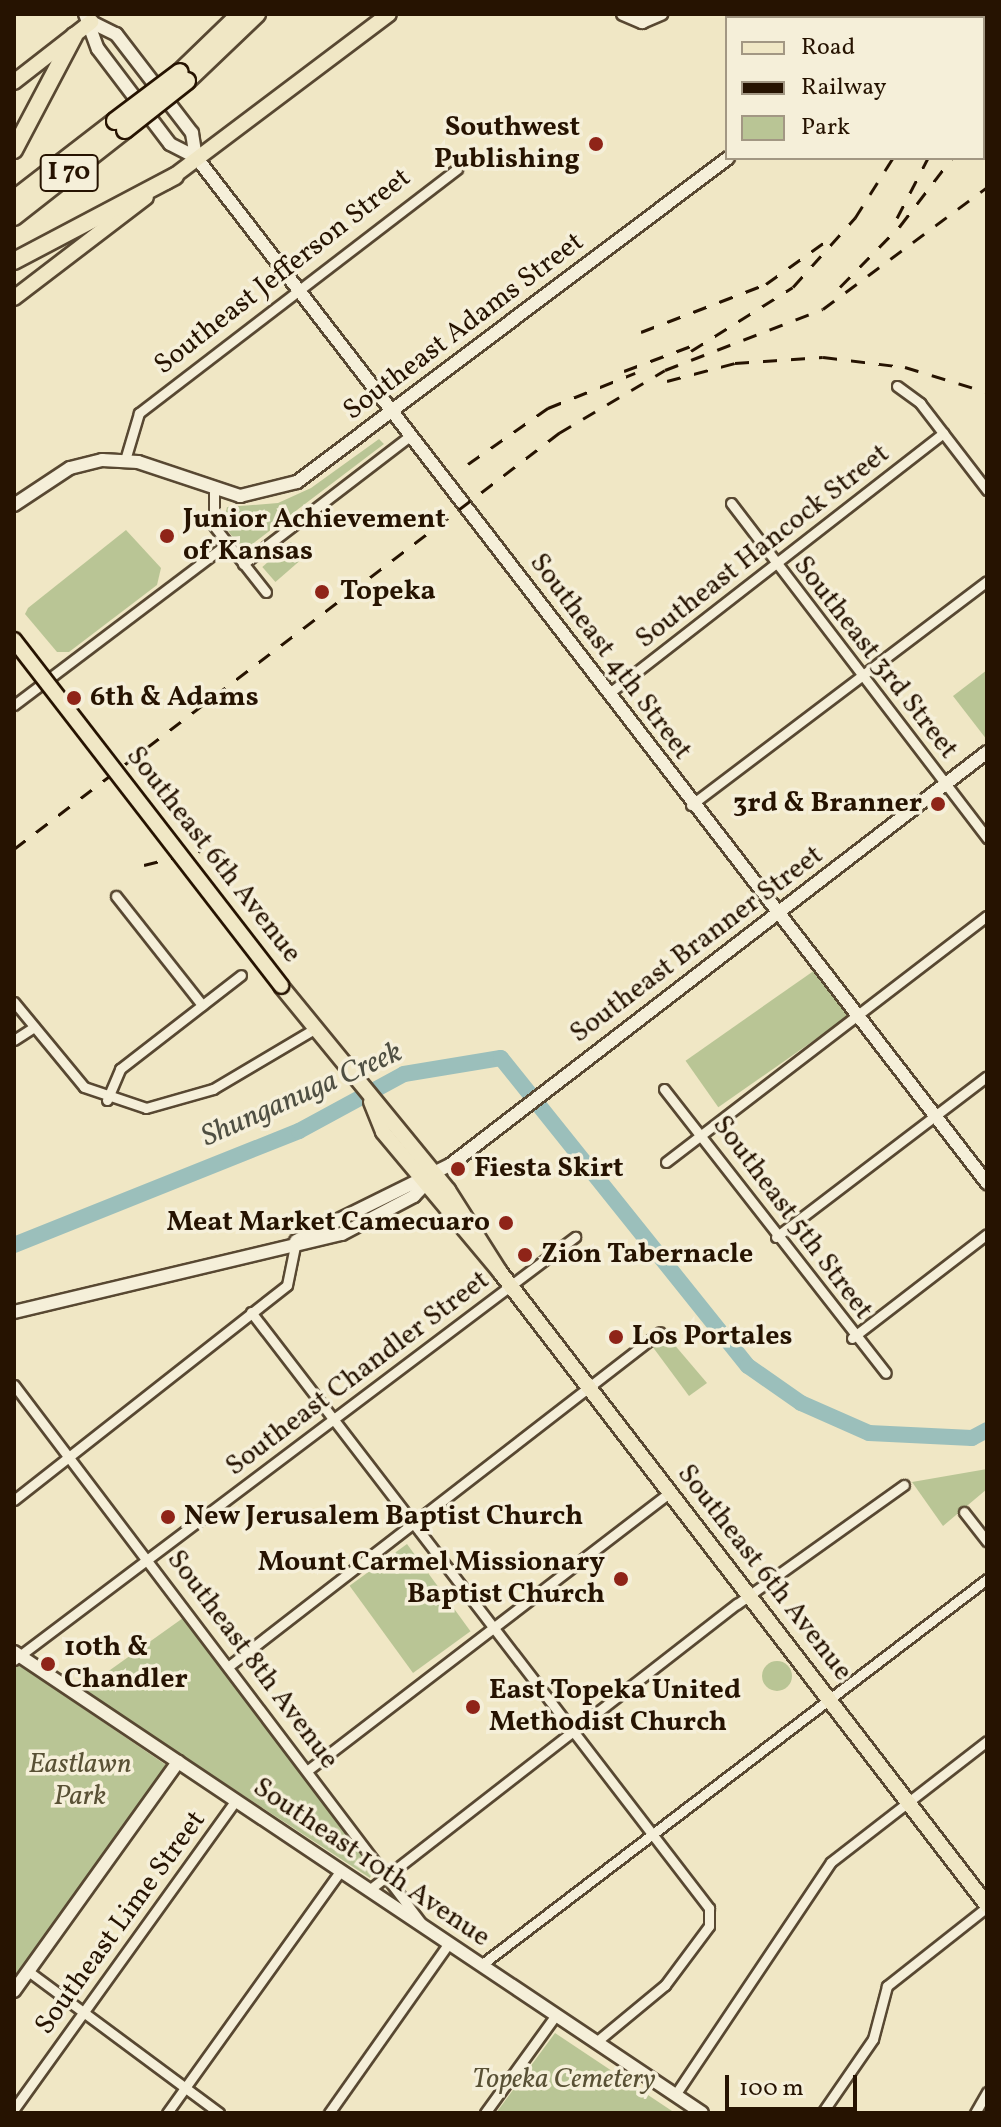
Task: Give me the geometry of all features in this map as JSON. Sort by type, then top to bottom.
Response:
[{"type":"highway","name":"I 70","points":[[183,76],[240,14]]},
{"type":"highway","name":"I 70","points":[[14,217],[257,14]]},
{"type":"highway","points":[[14,150],[74,36]]},
{"type":"highway","name":"I 70","points":[[14,199],[120,126]]},
{"type":"highway","points":[[14,261],[175,176]]},
{"type":"main road","points":[[14,298],[196,157],[389,14]]},
{"type":"main road","points":[[14,82],[74,36],[88,18]]},
{"type":"main road","name":"Southeast 6th Avenue","points":[[14,640],[371,1102],[398,1125],[435,1173],[500,1272]]},
{"type":"main road","name":"Southeast 6th Avenue","points":[[371,1102],[383,1132],[421,1182],[500,1272],[987,1906]]},
{"type":"street","points":[[623,14],[638,21],[661,14]]},
{"type":"street","name":"Southeast 4th Street","points":[[88,18],[98,49],[161,132],[196,157],[691,805],[779,913],[987,1183]]},
{"type":"street","name":"Southeast 4th Street","points":[[88,18],[116,34],[192,133],[196,157]]},
{"type":"street","name":"Southeast Adams Street","points":[[214,492],[255,496],[297,482],[725,160]]},
{"type":"street","name":"Southeast Jefferson Street","points":[[125,460],[138,414],[457,169]]},
{"type":"street","points":[[897,386],[943,433],[987,490]]},
{"type":"street","name":"Southeast Hancock Street","points":[[608,694],[777,566],[943,433]]},
{"type":"street","points":[[243,564],[410,436]]},
{"type":"street","points":[[14,505],[70,468],[125,460],[214,492],[212,518],[227,544],[266,592]]},
{"type":"street","name":"Southeast 3rd Street","points":[[731,503],[987,838]]},
{"type":"street","points":[[14,705],[227,544]]},
{"type":"street","points":[[691,805],[987,581]]},
{"type":"street","name":"Southeast Branner Street","points":[[14,1312],[296,1241],[421,1182],[496,1130],[987,752]]},
{"type":"street","points":[[116,896],[202,1005]]},
{"type":"street","points":[[666,1162],[987,916]]},
{"type":"street","points":[[107,1100],[120,1069],[241,975]]},
{"type":"street","points":[[14,1002],[73,1077],[107,1100],[170,1106],[274,1059],[314,1029]]},
{"type":"street","points":[[14,1040],[34,1027]]},
{"type":"street","points":[[776,1237],[987,1076]]},
{"type":"street","name":"Southeast 5th Street","points":[[664,1089],[852,1338],[886,1373]]},
{"type":"street","points":[[852,1338],[987,1234]]},
{"type":"street","name":"Southeast Chandler Street","points":[[16,1656],[149,1562],[575,1237]]},
{"type":"street","points":[[14,1500],[287,1285],[296,1241]]},
{"type":"street","points":[[251,1312],[709,1908],[709,1926],[656,1994],[596,2042]]},
{"type":"street","points":[[229,1666],[660,1332]]},
{"type":"street","name":"Southeast 8th Avenue","points":[[14,1385],[386,1872],[422,1926]]},
{"type":"street","points":[[369,1890],[386,1872],[750,1597],[904,1485]]},
{"type":"street","points":[[308,1770],[670,1492]]},
{"type":"street","points":[[964,1512],[987,1541]]},
{"type":"street","points":[[481,1965],[987,1579]]},
{"type":"street","name":"Southeast 10th Avenue","points":[[16,1656],[702,2113]]},
{"type":"street","points":[[675,2095],[831,1862],[987,1741]]},
{"type":"street","points":[[14,1991],[178,1762]]},
{"type":"street","name":"Southeast Lime Street","points":[[14,2109],[235,1801]]},
{"type":"street","points":[[167,2113],[340,1871]]},
{"type":"street","points":[[822,2113],[873,2039],[887,1986],[987,1906]]},
{"type":"street","points":[[329,2113],[449,1943]]},
{"type":"street","points":[[28,1971],[219,2113]]},
{"type":"street","points":[[485,2113],[556,2015]]},
{"type":"street","points":[[975,2113],[987,2092]]},
{"type":"green space","points":[[379,439],[384,444],[243,551],[223,524],[227,507],[278,503],[311,488]]},
{"type":"green space","points":[[126,530],[161,568],[157,585],[69,652],[57,652],[25,614],[28,608]]},
{"type":"green space","points":[[291,542],[304,557],[275,582],[262,567]]},
{"type":"green space","points":[[987,670],[987,740],[953,696]]},
{"type":"green space","points":[[815,970],[848,1017],[718,1107],[686,1061]]},
{"type":"green space","points":[[667,1336],[707,1383],[689,1396],[652,1346]]},
{"type":"green space","points":[[987,1469],[987,1489],[943,1526],[912,1482]]},
{"type":"green space","points":[[407,1544],[470,1631],[413,1673],[350,1586]]},
{"type":"green space","points":[[183,1618],[374,1867],[370,1878],[82,1690]]},
{"type":"green space","points":[[777,1661],[787,1666],[792,1676],[787,1686],[777,1691],[767,1686],[762,1676],[767,1666]]},
{"type":"green space","name":"Eastlawn Park","points":[[18,1664],[169,1767],[14,1981],[14,1667]]},
{"type":"green space","name":"Topeka Cemetery","points":[[555,2033],[675,2113],[496,2113]]},
{"type":"waterway","name":"Shunganuga Creek","points":[[14,1245],[299,1131],[404,1074],[501,1058],[748,1366],[801,1403],[869,1433],[972,1438],[987,1430]]},
{"type":"railway","points":[[691,351],[793,287],[855,218],[892,160]]},
{"type":"railway","points":[[897,218],[927,160]]},
{"type":"railway","points":[[840,287],[900,226],[950,160]]},
{"type":"railway","points":[[14,849],[559,433],[665,370],[823,309],[987,187]]},
{"type":"railway","points":[[641,332],[766,284],[826,241]]},
{"type":"railway","points":[[624,371],[699,343]]},
{"type":"railway","points":[[667,381],[735,363],[823,357],[905,367],[987,392]]},
{"type":"railway","points":[[468,464],[548,408],[635,373]]},
{"type":"railway","points":[[144,865],[200,851]]},
{"type":"place","name":"Southwest Publishing","points":[[596,144]]},
{"type":"place","name":"Junior Achievement of Kansas","points":[[167,536]]},
{"type":"place","name":"Topeka","points":[[322,592]]},
{"type":"place","name":"6th & Adams","points":[[74,698]]},
{"type":"place","name":"3rd & Branner","points":[[938,804]]},
{"type":"place","name":"Fiesta Skirt","points":[[458,1169]]},
{"type":"place","name":"Meat Market Camecuaro","points":[[506,1223]]},
{"type":"place","name":"Zion Tabernacle","points":[[525,1255]]},
{"type":"place","name":"Los Portales","points":[[616,1337]]},
{"type":"place","name":"New Jerusalem Baptist Church","points":[[168,1517]]},
{"type":"place","name":"Mount Carmel Missionary Baptist Church","points":[[621,1579]]},
{"type":"place","name":"10th & Chandler","points":[[48,1664]]},
{"type":"place","name":"East Topeka United Methodist Church","points":[[473,1707]]}]
